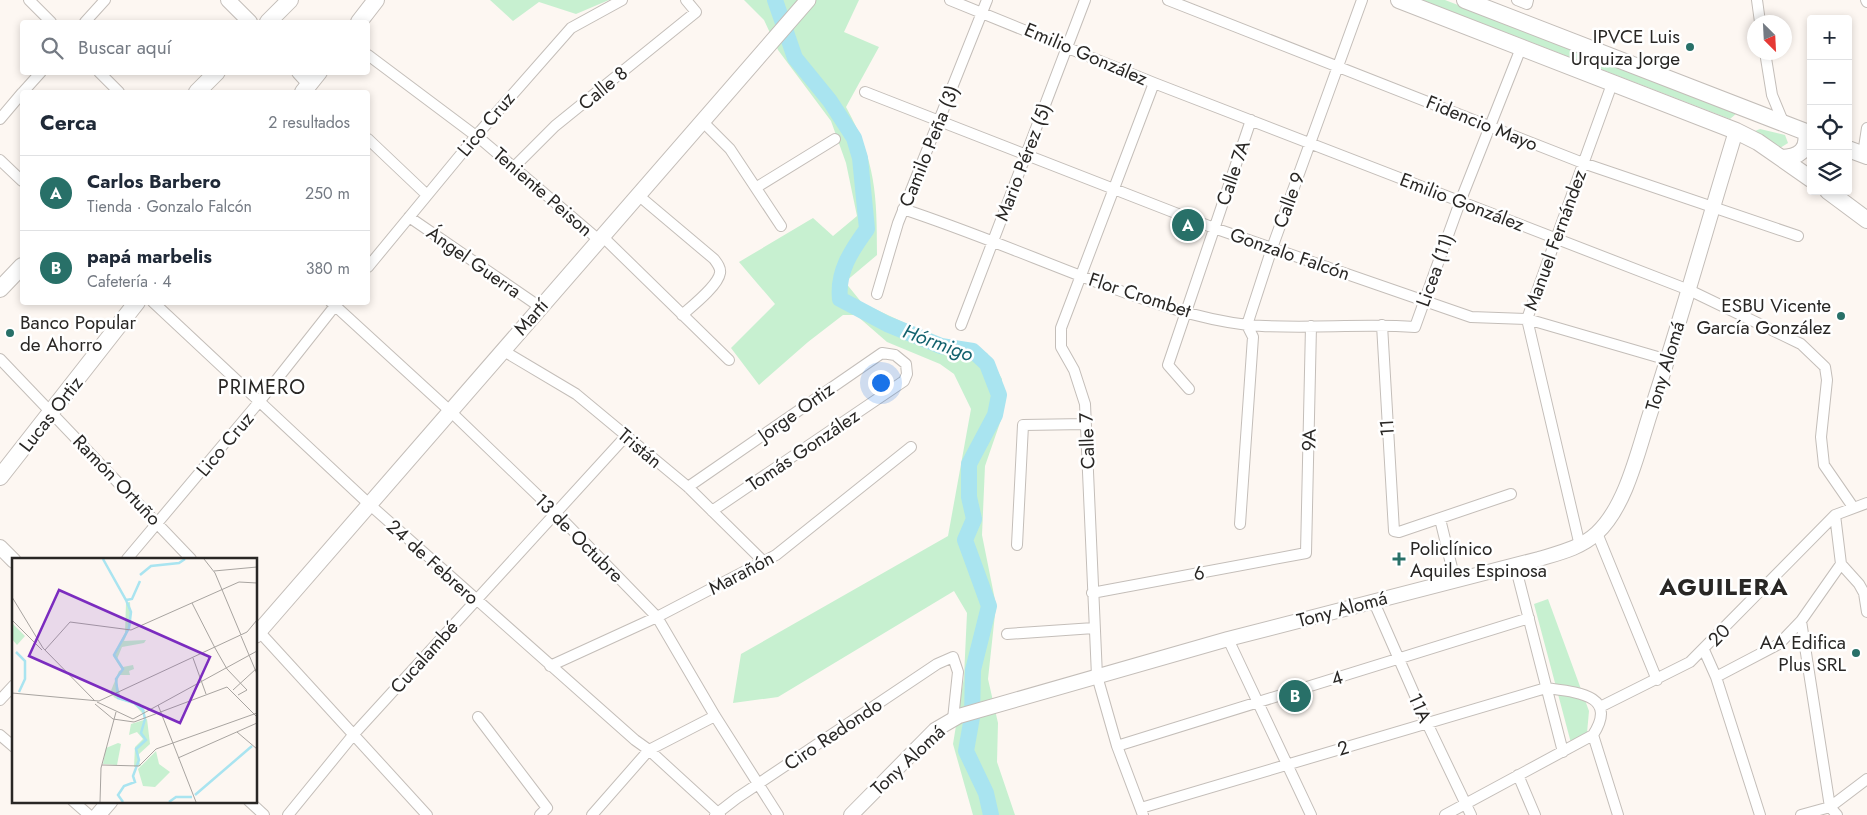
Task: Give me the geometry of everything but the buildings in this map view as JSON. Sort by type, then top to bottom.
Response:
[{"type":"main road","points":[[270,20],[290,0]]},
{"type":"main road","points":[[361,20],[376,0]]},
{"type":"main road","name":"Martí","points":[[258,630],[808,0]]},
{"type":"main road","points":[[1400,0],[1736,131],[1782,158],[1807,176]]},
{"type":"main road","points":[[1465,0],[1807,133]]},
{"type":"main road","points":[[199,90],[214,75]]},
{"type":"main road","points":[[1736,131],[1744,122],[1758,118],[1784,124]]},
{"type":"main road","points":[[1782,158],[1791,158],[1805,149],[1807,144]]},
{"type":"main road","points":[[1833,195],[1867,220]]},
{"type":"main road","points":[[0,289],[20,268]]},
{"type":"main road","name":"Lucas Ortiz","points":[[0,478],[135,305]]},
{"type":"main road","points":[[98,815],[109,802]]},
{"type":"street","points":[[29,0],[49,20]]},
{"type":"street","points":[[87,20],[105,0]]},
{"type":"street","points":[[228,0],[248,20]]},
{"type":"street","name":"Lico Cruz","points":[[370,265],[476,136],[571,28],[622,0]]},
{"type":"street","name":"Calle 8","points":[[514,167],[556,126],[696,12],[686,0]]},
{"type":"street","name":"Emilio González","points":[[950,0],[1154,83],[1689,290],[1800,344],[1825,367],[1827,380],[1821,437],[1824,465],[1853,507]]},
{"type":"street","name":"Camilo Peña (3)","points":[[877,294],[904,209],[988,0]]},
{"type":"street","name":"Mario Pérez (5)","points":[[961,325],[1085,0]]},
{"type":"street","name":"Fidencio Mayo","points":[[1168,0],[1583,162],[1713,209],[1798,236]]},
{"type":"street","name":"Calle 9","points":[[1247,324],[1309,143],[1362,0]]},
{"type":"street","points":[[1757,0],[1759,15]]},
{"type":"street","name":"Licea (11)","points":[[1416,325],[1460,202],[1521,48]]},
{"type":"street","name":"Teniente Peison","points":[[370,56],[476,136],[600,238],[729,360]]},
{"type":"street","points":[[1766,60],[1772,95],[1784,124]]},
{"type":"street","points":[[26,90],[38,75]]},
{"type":"street","points":[[102,75],[117,90]]},
{"type":"street","name":"Calle 7","points":[[1142,812],[1117,746],[1097,676],[1085,404],[1074,370],[1061,347],[1061,328],[1154,83]]},
{"type":"street","name":"Manuel Fernández","points":[[1580,546],[1528,319],[1555,238],[1612,84]]},
{"type":"street","name":"Gonzalo Falcón","points":[[865,92],[1214,228],[1470,317],[1528,319],[1668,360]]},
{"type":"street","points":[[0,119],[20,96]]},
{"type":"street","name":"Calle 7A","points":[[1189,388],[1168,365],[1251,120]]},
{"type":"street","points":[[702,121],[730,149],[757,187],[781,226]]},
{"type":"street","points":[[1859,153],[1867,128]]},
{"type":"street","name":"Tony Alomá","points":[[851,815],[930,735],[956,718],[988,707],[1228,639],[1373,600],[1515,565],[1580,546],[1597,533],[1615,511],[1631,472],[1668,360],[1736,131]]},
{"type":"street","points":[[757,187],[835,139]]},
{"type":"street","name":"Ángel Guerra","points":[[370,141],[427,195]]},
{"type":"street","points":[[0,160],[20,179]]},
{"type":"street","points":[[638,195],[714,258],[720,268],[720,275],[715,282],[682,315]]},
{"type":"street","name":"Flor Crombet","points":[[904,209],[993,241],[1168,309],[1247,324],[1414,327],[1416,325]]},
{"type":"street","name":"Ángel Guerra","points":[[409,217],[540,307]]},
{"type":"street","name":"24 de Febrero","points":[[156,305],[476,601],[635,740],[649,750],[718,814]]},
{"type":"street","name":"Lico Cruz","points":[[128,558],[259,402],[334,305]]},
{"type":"street","name":"13 de Octubre","points":[[336,305],[555,512],[657,617],[715,716],[778,815]]},
{"type":"street","points":[[1240,524],[1253,337],[1247,324]]},
{"type":"street","name":"11","points":[[1382,325],[1394,530],[1399,532],[1440,519]]},
{"type":"street","name":"9A","points":[[1306,554],[1311,326]]},
{"type":"street","name":"Tristán","points":[[502,350],[576,394],[688,487],[764,562]]},
{"type":"street","name":"Jorge Ortiz","points":[[688,487],[882,353],[895,355],[906,364]]},
{"type":"street","name":"Ramón Ortuño","points":[[0,359],[190,558]]},
{"type":"street","name":"Tomás González","points":[[712,511],[904,381],[907,374],[906,364]]},
{"type":"street","points":[[1017,545],[1023,425],[1086,424]]},
{"type":"street","name":"Cucalambé","points":[[288,815],[354,734],[626,436]]},
{"type":"street","name":"Marañón","points":[[550,666],[657,617],[776,555],[911,447]]},
{"type":"street","points":[[1455,580],[1440,519],[1511,494]]},
{"type":"street","name":"20","points":[[1600,707],[1690,662],[1704,650],[1835,515],[1867,503]]},
{"type":"street","points":[[1835,515],[1841,564],[1859,584],[1864,593],[1867,612]]},
{"type":"street","points":[[1597,533],[1657,680]]},
{"type":"street","points":[[0,547],[12,559]]},
{"type":"street","name":"6","points":[[1092,593],[1306,554]]},
{"type":"street","points":[[1716,677],[1779,644],[1801,621],[1841,564]]},
{"type":"street","points":[[1515,565],[1563,752]]},
{"type":"street","name":"11A","points":[[1373,600],[1426,723],[1471,815]]},
{"type":"street","name":"4","points":[[1117,746],[1529,618]]},
{"type":"street","points":[[1801,621],[1834,811]]},
{"type":"street","points":[[1007,634],[1094,628]]},
{"type":"street","points":[[258,632],[427,815]]},
{"type":"street","points":[[1228,639],[1289,764],[1311,815]]},
{"type":"street","points":[[1704,650],[1716,677],[1760,815]]},
{"type":"street","name":"Ciro Redondo","points":[[718,814],[937,664],[953,657],[958,672],[956,718]]},
{"type":"street","points":[[0,700],[12,687]]},
{"type":"street","points":[[1445,815],[1593,735],[1600,724],[1600,707],[1594,700],[1580,692],[1546,688]]},
{"type":"street","name":"2","points":[[1142,812],[1289,764],[1546,688]]},
{"type":"street","points":[[592,815],[649,750],[715,716]]},
{"type":"street","points":[[478,717],[547,808],[540,815]]},
{"type":"street","points":[[0,735],[12,745]]},
{"type":"street","points":[[1593,735],[1618,815]]},
{"type":"street","points":[[1518,775],[1535,815]]},
{"type":"street","points":[[1801,815],[1834,811],[1867,779]]},
{"type":"street","points":[[75,802],[89,815]]},
{"type":"street","points":[[250,802],[264,815]]},
{"type":"green space","points":[[490,0],[609,0],[576,14],[539,2],[513,21]]},
{"type":"green space","points":[[744,0],[859,0],[844,32],[879,47],[846,107],[864,144],[873,179],[877,255],[845,282],[862,303],[933,336],[987,353],[1002,379],[1002,417],[985,466],[982,535],[996,605],[988,679],[998,723],[997,762],[1015,815],[973,815],[953,744],[964,677],[967,613],[954,591],[778,697],[733,703],[741,654],[948,536],[971,409],[954,374],[940,364],[887,342],[856,315],[843,315],[808,342],[759,385],[731,348],[775,304],[739,262],[813,218],[833,236],[857,216],[846,163],[831,121],[778,50],[764,20]]},
{"type":"green space","points":[[1422,0],[1445,0],[1737,113],[1730,119]]},
{"type":"green space","points":[[1760,129],[1785,135],[1788,143],[1780,148],[1756,134],[1755,131]]},
{"type":"green space","points":[[1548,599],[1589,711],[1587,733],[1571,743],[1534,604]]},
{"type":"waterway","name":"Hórmigo","points":[[775,0],[795,58],[830,101],[854,138],[860,158],[867,229],[846,262],[841,280],[840,299],[887,324],[941,346],[973,351],[987,364],[999,395],[995,415],[969,464],[969,497],[974,519],[965,540],[989,606],[973,670],[972,717],[966,751],[986,793],[991,815]]},
{"type":"place","name":"IPVCE Luis Urquiza Jorge","points":[[1690,47]]},
{"type":"place","name":"Carlos Barbero","points":[[1188,225]]},
{"type":"place","name":"ESBU Vicente García González","points":[[1841,316]]},
{"type":"place","name":"Banco Popular de Ahorro","points":[[10,333]]},
{"type":"place","name":"Policlínico Aquiles Espinosa","points":[[1399,559]]},
{"type":"place","name":"AA Edifica Plus SRL","points":[[1856,653]]},
{"type":"place","name":"papá marbelis","points":[[1295,696]]},
{"type":"district","name":"PRIMERO","points":[[262,387]]},
{"type":"district","name":"AGUILERA","points":[[1724,586]]}]
